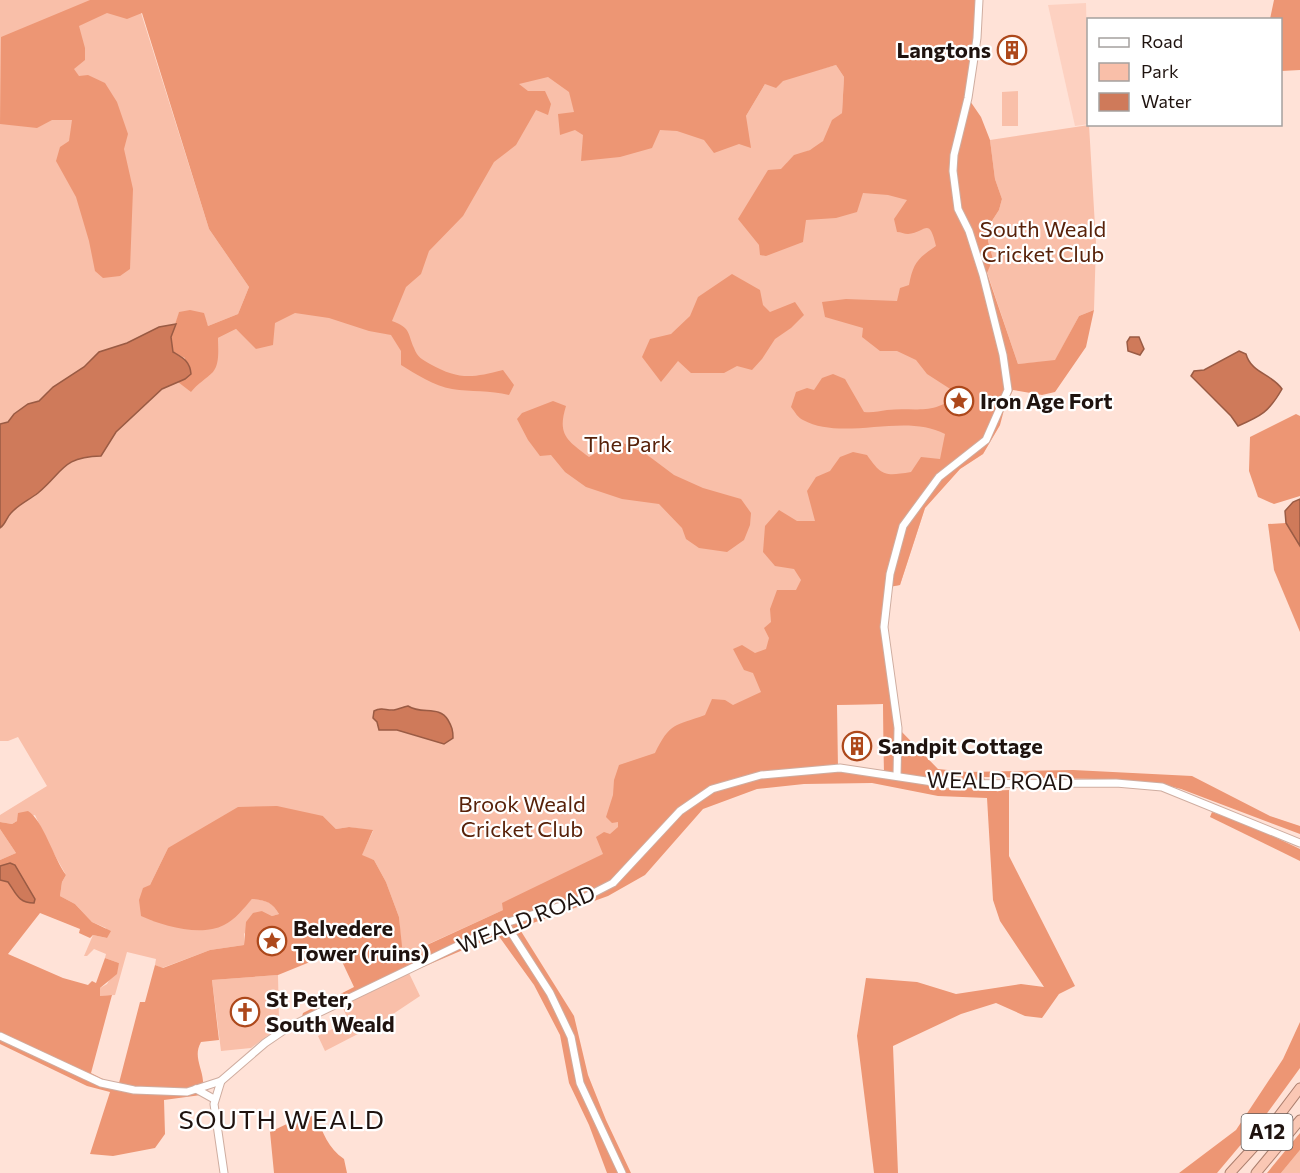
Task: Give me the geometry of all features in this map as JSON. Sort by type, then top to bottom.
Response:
[{"type":"highway","name":"A12","points":[[1230,1173],[1263,1137],[1300,1088]]},
{"type":"highway","name":"A12","points":[[1256,1173],[1300,1120]]},
{"type":"street","points":[[897,776],[898,728],[884,627],[890,574],[903,526],[939,477],[986,440],[1008,390],[1004,355],[983,275],[969,231],[958,208],[953,171],[954,155],[968,98],[977,38],[979,0]]},
{"type":"street","name":"WEALD ROAD","points":[[0,1036],[101,1083],[134,1090],[187,1092],[221,1081],[265,1043],[287,1028],[505,923],[578,901],[613,883],[680,811],[712,789],[761,775],[840,768],[946,784],[1116,783],[1162,787],[1300,843]]},
{"type":"street","points":[[505,923],[550,993],[571,1037],[580,1083],[622,1173]]},
{"type":"street","points":[[221,1081],[214,1099],[224,1173]]},
{"type":"street","points":[[196,1089],[214,1099]]},
{"type":"shaded area","points":[[90,0],[979,0],[968,98],[981,117],[990,140],[995,179],[1002,199],[999,210],[988,227],[988,241],[993,259],[987,273],[1018,364],[1055,360],[1079,316],[1094,310],[1086,347],[1055,392],[1042,395],[1013,390],[1000,425],[983,454],[960,469],[925,508],[900,585],[889,587],[884,627],[898,728],[938,769],[967,772],[1073,770],[1192,776],[1270,816],[1300,826],[1300,834],[1181,789],[1157,783],[1095,779],[984,777],[987,791],[1009,790],[1009,856],[1075,986],[1059,994],[1042,1018],[1025,1016],[996,1003],[961,1014],[893,1046],[898,1173],[874,1173],[857,1036],[866,978],[917,982],[956,994],[1021,984],[1044,987],[1000,921],[993,900],[987,798],[938,796],[872,783],[804,784],[757,789],[703,809],[645,875],[608,896],[519,928],[574,1016],[588,1075],[631,1173],[607,1173],[589,1125],[569,1083],[560,1035],[534,985],[498,935],[409,973],[407,970],[301,1020],[303,1013],[354,987],[337,951],[278,975],[212,980],[219,1040],[201,1042],[199,1047],[198,1057],[203,1083],[201,1095],[164,1100],[165,1134],[155,1148],[113,1156],[90,1154],[110,1092],[87,1086],[0,1044],[0,860],[16,853],[0,829],[0,822],[12,824],[17,821],[18,813],[28,811],[39,823],[66,875],[62,882],[60,896],[75,904],[92,922],[111,931],[107,938],[93,935],[90,938],[79,933],[80,929],[40,913],[8,954],[63,978],[88,985],[92,981],[96,983],[105,958],[119,963],[117,974],[100,988],[100,996],[112,995],[91,1073],[105,1080],[119,1083],[140,1002],[145,1002],[155,965],[163,968],[210,950],[244,945],[246,922],[253,913],[262,911],[272,916],[279,914],[268,902],[252,899],[228,923],[204,930],[182,929],[141,916],[139,900],[143,888],[150,885],[168,848],[238,807],[277,806],[323,816],[336,829],[349,827],[373,830],[362,855],[374,860],[386,882],[399,917],[403,956],[503,910],[502,903],[603,854],[596,837],[604,832],[610,834],[618,827],[618,822],[612,823],[606,817],[619,765],[655,753],[674,726],[705,715],[712,699],[725,700],[733,705],[761,692],[753,673],[744,670],[733,649],[742,645],[755,653],[766,649],[769,638],[764,628],[771,622],[770,609],[777,590],[796,590],[801,580],[794,569],[775,566],[763,552],[765,526],[779,510],[797,521],[815,521],[807,491],[816,477],[830,471],[840,457],[853,452],[867,455],[877,468],[890,474],[911,472],[921,457],[940,459],[945,434],[929,428],[911,426],[837,428],[819,426],[801,419],[791,407],[796,392],[807,388],[814,390],[822,378],[833,374],[845,379],[864,412],[932,408],[949,401],[958,394],[927,374],[916,360],[897,351],[880,351],[862,337],[863,328],[825,317],[822,302],[846,299],[897,301],[900,288],[909,285],[917,262],[936,246],[929,228],[908,234],[897,232],[894,219],[907,200],[888,195],[863,193],[857,212],[836,218],[806,220],[803,242],[766,256],[760,255],[759,245],[738,219],[768,170],[781,169],[794,155],[810,150],[823,141],[832,120],[842,113],[844,77],[836,65],[783,81],[776,88],[765,84],[746,116],[751,148],[739,144],[714,153],[704,140],[677,131],[660,130],[652,148],[620,157],[581,161],[583,135],[575,130],[560,135],[558,114],[574,112],[569,92],[548,77],[519,84],[528,91],[545,91],[551,104],[548,115],[536,110],[516,145],[494,162],[463,216],[429,251],[421,274],[406,287],[392,321],[405,328],[419,356],[449,373],[474,376],[503,370],[514,385],[509,395],[452,389],[439,385],[401,365],[401,351],[391,335],[369,331],[329,318],[295,313],[275,323],[273,345],[256,349],[236,329],[218,338],[215,369],[191,392],[178,382],[185,379],[185,358],[173,352],[171,337],[179,312],[190,310],[204,313],[208,326],[238,314],[249,287],[209,229],[142,13],[127,19],[107,13],[79,26],[85,48],[85,60],[74,69],[79,76],[88,75],[105,83],[117,102],[128,134],[124,149],[133,189],[130,269],[120,276],[103,278],[95,271],[76,197],[56,161],[60,147],[69,141],[72,120],[52,120],[37,128],[0,124],[1,37]],"holes":[[[883,704],[884,773],[838,768],[837,705]]]},
{"type":"shaded area","points":[[1274,0],[1300,0],[1300,70],[1282,71],[1282,18],[1270,18]]},
{"type":"shaded area","points":[[1086,3],[1087,124],[1075,126],[1048,5]]},
{"type":"shaded area","points":[[732,274],[760,290],[763,305],[770,312],[795,302],[804,315],[775,339],[752,370],[737,366],[724,373],[691,373],[678,361],[661,382],[642,357],[650,339],[671,334],[690,316],[698,297]]},
{"type":"shaded area","points":[[553,401],[566,406],[563,424],[566,436],[589,457],[617,440],[646,454],[674,475],[703,488],[741,499],[751,513],[750,525],[744,540],[727,552],[699,548],[686,539],[682,528],[659,504],[622,499],[586,487],[565,472],[551,455],[540,456],[517,419],[522,413]]},
{"type":"shaded area","points":[[1296,414],[1300,416],[1300,496],[1274,504],[1258,497],[1249,471],[1250,437]]},
{"type":"shaded area","points":[[1286,523],[1300,546],[1300,632],[1274,570],[1268,524]]},
{"type":"shaded area","points":[[1212,812],[1254,827],[1300,849],[1300,861],[1210,817]]},
{"type":"shaded area","points":[[1300,1022],[1300,1068],[1265,1116],[1217,1173],[1179,1173],[1236,1130],[1283,1059]]},
{"type":"shaded area","points":[[316,1115],[330,1145],[344,1159],[347,1173],[274,1173],[270,1132],[293,1121]]},
{"type":"shaded area","points":[[1300,1133],[1300,1150],[1281,1173],[1267,1173]]},
{"type":"green space","points":[[0,0],[137,0],[209,229],[249,287],[238,314],[208,326],[203,313],[179,313],[176,324],[185,358],[185,379],[199,382],[214,370],[218,338],[236,329],[257,349],[265,321],[487,20],[746,116],[765,84],[836,65],[844,77],[842,113],[834,120],[827,136],[820,144],[795,156],[787,163],[954,180],[1000,425],[983,454],[960,469],[925,508],[900,585],[889,587],[884,627],[884,773],[883,704],[837,705],[761,775],[662,831],[503,910],[402,956],[399,917],[386,882],[374,860],[361,856],[373,831],[349,827],[336,829],[323,816],[168,848],[150,885],[151,920],[184,928],[209,929],[229,918],[252,899],[268,902],[279,914],[272,916],[262,911],[244,934],[244,945],[210,950],[162,968],[155,965],[156,959],[127,952],[115,995],[100,996],[100,988],[107,984],[119,963],[105,958],[106,954],[94,949],[84,956],[93,935],[107,938],[106,928],[92,922],[75,904],[60,896],[62,882],[66,875],[35,815],[12,824],[0,822],[0,815],[47,786],[18,737],[0,741]]},
{"type":"green space","points":[[1018,91],[1018,126],[1002,126],[1002,92]]},
{"type":"green space","name":"South Weald Cricket Club","points":[[1089,126],[1096,243],[1094,310],[1079,316],[1055,361],[1018,364],[987,272],[993,259],[988,241],[988,227],[999,210],[1002,199],[995,179],[990,140]]},
{"type":"green space","points":[[0,829],[16,853],[0,860]]},
{"type":"green space","points":[[407,969],[420,996],[381,1022],[325,1051],[318,1036],[349,1021],[340,1002]]},
{"type":"green space","points":[[278,975],[281,1026],[251,1048],[221,1051],[212,980]]},
{"type":"green space","points":[[1300,1150],[1300,1173],[1281,1173]]},
{"type":"water","points":[[176,324],[171,337],[173,352],[188,363],[191,374],[162,389],[116,432],[101,456],[71,462],[38,493],[14,510],[0,528],[0,424],[8,422],[14,414],[28,404],[39,401],[53,387],[84,367],[99,352],[127,343],[159,327]]},
{"type":"water","points":[[1130,337],[1139,337],[1144,349],[1140,355],[1128,351],[1127,342]]},
{"type":"water","points":[[1239,351],[1246,354],[1252,365],[1282,389],[1264,412],[1238,426],[1191,376],[1194,371],[1204,370]]},
{"type":"water","points":[[1300,499],[1300,546],[1286,523],[1285,511],[1293,502]]},
{"type":"water","points":[[408,706],[444,715],[451,727],[453,738],[444,744],[397,730],[379,730],[373,718],[374,711],[394,710]]},
{"type":"water","points":[[10,863],[15,865],[35,899],[34,903],[21,899],[8,882],[0,880],[0,866]]},
{"type":"place","name":"Langtons","points":[[1012,50]]},
{"type":"place","name":"Iron Age Fort","points":[[959,401]]},
{"type":"place","name":"Sandpit Cottage","points":[[857,746]]},
{"type":"place","name":"Belvedere Tower (ruins)","points":[[272,941]]},
{"type":"place","name":"St Peter, South Weald","points":[[245,1012]]},
{"type":"district","name":"SOUTH WEALD","points":[[282,1120]]},
{"type":"park label","name":"The Park","points":[[628,444]]},
{"type":"park label","name":"Brook Weald Cricket Club","points":[[522,816]]}]
